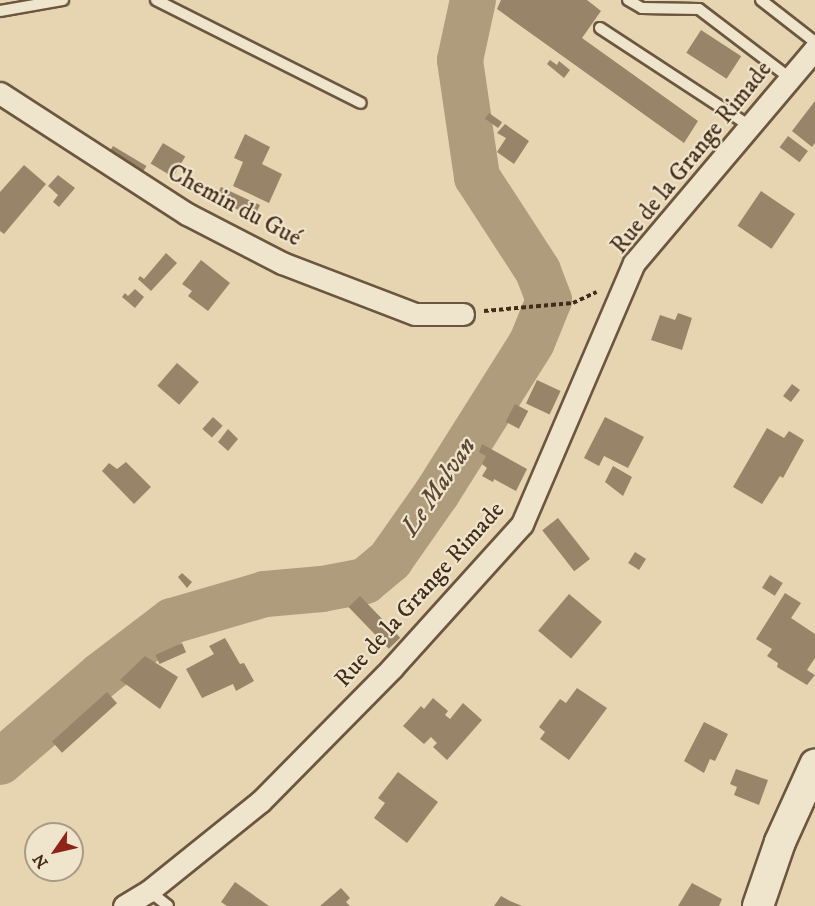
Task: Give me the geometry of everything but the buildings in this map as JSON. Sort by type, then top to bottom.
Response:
[{"type":"main road","points":[[758,906],[780,842],[815,765]]},
{"type":"main road","points":[[780,906],[815,794]]},
{"type":"street","name":"Rue de la Grange Rimade","points":[[124,906],[148,891],[261,801],[392,668],[522,524],[634,263],[815,49]]},
{"type":"street","name":"Chemin du Gué","points":[[0,93],[187,214],[282,263],[414,314],[463,314]]},
{"type":"lane","points":[[0,11],[63,0]]},
{"type":"lane","points":[[156,0],[361,103]]},
{"type":"lane","points":[[628,0],[642,8],[699,9],[790,78]]},
{"type":"lane","points":[[761,0],[815,42]]},
{"type":"lane","points":[[600,28],[750,126]]},
{"type":"lane","points":[[148,891],[168,906]]},
{"type":"path","points":[[463,314],[573,303]]},
{"type":"waterway","name":"Le Malvan","points":[[0,762],[101,675],[172,621],[265,594],[322,589],[365,581],[390,560],[437,493],[532,342],[549,300],[538,271],[477,177],[460,60],[473,0]]}]
